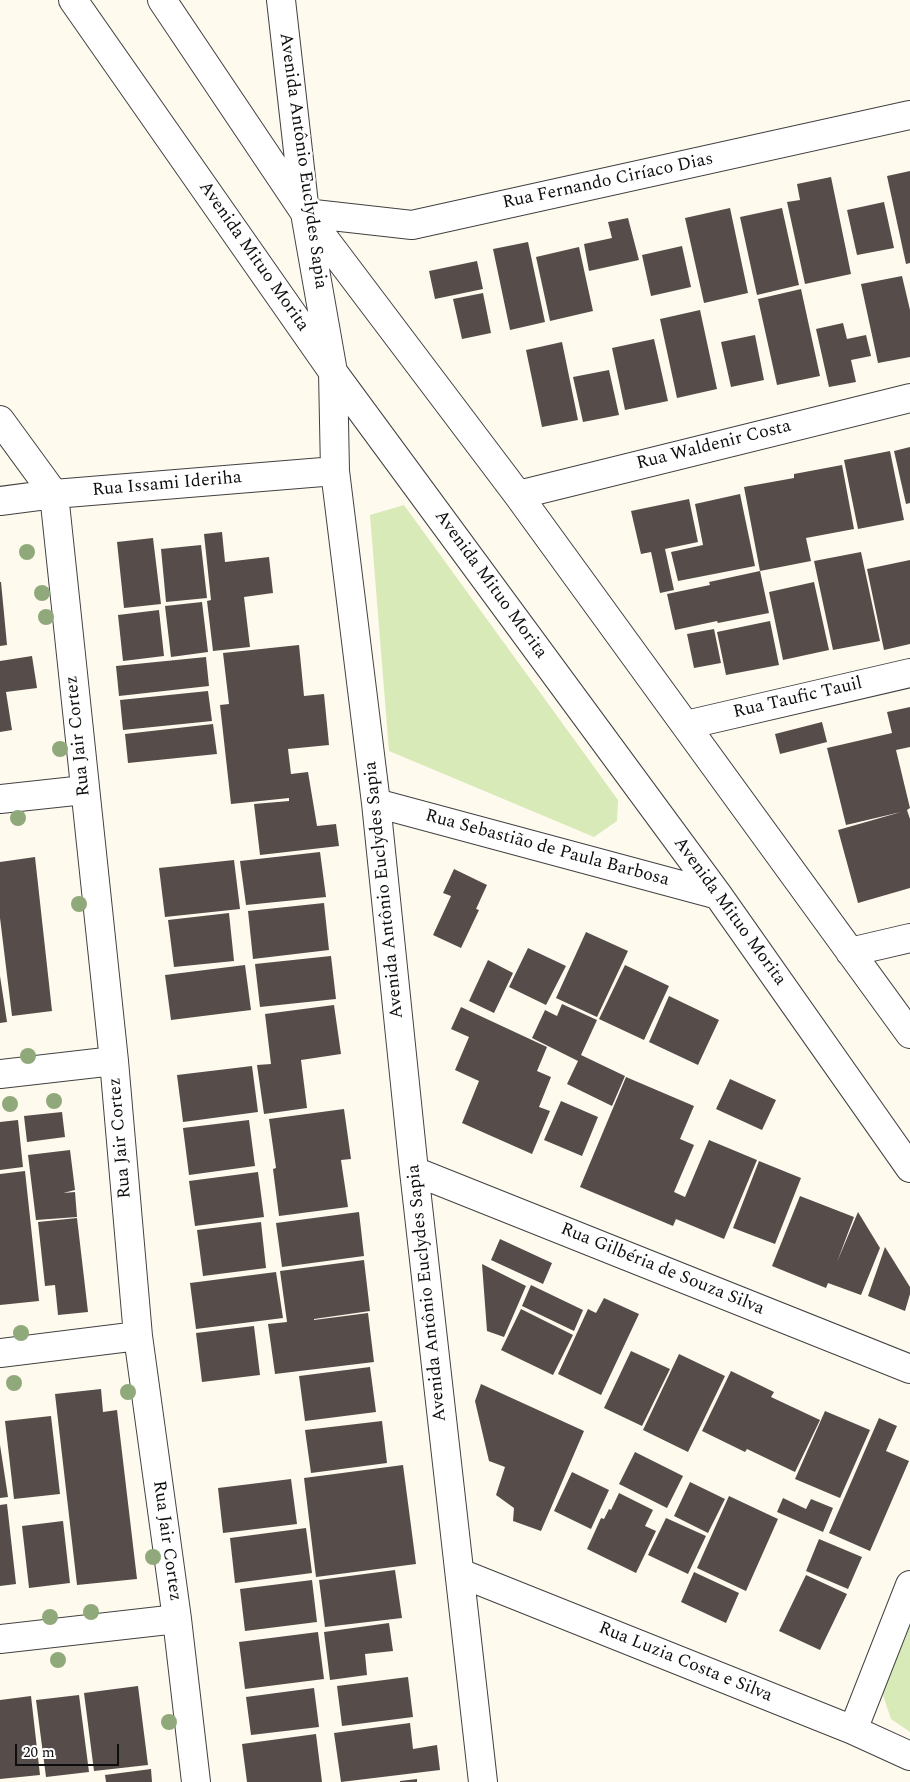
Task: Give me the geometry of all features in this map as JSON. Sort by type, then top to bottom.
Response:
[{"type":"street","name":"Avenida Mituo Morita","points":[[73,0],[333,372],[718,895],[910,1168]]},
{"type":"street","points":[[162,0],[305,213],[518,495],[910,1034]]},
{"type":"street","name":"Avenida Antônio Euclydes Sapia","points":[[281,0],[305,213],[333,372],[335,471],[376,803],[414,1171],[483,1782]]},
{"type":"street","name":"Rua Fernando Ciríaco Dias","points":[[305,213],[412,225],[910,115]]},
{"type":"street","name":"Rua Waldenir Costa","points":[[518,495],[910,398]]},
{"type":"street","points":[[0,420],[54,494]]},
{"type":"street","name":"Rua Issami Ideriha","points":[[0,501],[54,494],[335,471]]},
{"type":"street","name":"Rua Jair Cortez","points":[[54,494],[114,1061],[138,1336],[177,1619],[196,1782]]},
{"type":"street","name":"Rua Taufic Tauil","points":[[686,725],[910,673]]},
{"type":"street","points":[[0,799],[84,790]]},
{"type":"street","name":"Rua Sebastião de Paula Barbosa","points":[[376,803],[718,895]]},
{"type":"street","points":[[850,952],[910,938]]},
{"type":"street","points":[[0,1074],[114,1061]]},
{"type":"street","name":"Rua Gilbéria de Souza Silva","points":[[414,1171],[910,1369]]},
{"type":"street","points":[[0,1353],[138,1336]]},
{"type":"street","name":"Rua Luzia Costa e Silva","points":[[460,1573],[853,1730],[910,1756]]},
{"type":"street","points":[[853,1730],[910,1585]]},
{"type":"street","points":[[0,1639],[177,1619]]},
{"type":"green space","points":[[404,505],[618,800],[617,821],[594,837],[389,751],[370,515]]},
{"type":"green space","points":[[910,1622],[910,1732],[891,1719],[881,1689]]},
{"type":"building","points":[[910,171],[910,263],[906,264],[887,176]]},
{"type":"building","points":[[831,177],[851,274],[805,284],[787,202],[800,200],[797,184]]},
{"type":"building","points":[[884,202],[894,248],[857,255],[847,210]]},
{"type":"building","points":[[730,208],[748,293],[704,303],[685,218]]},
{"type":"building","points":[[782,208],[799,285],[757,295],[740,217]]},
{"type":"building","points":[[628,218],[639,260],[589,271],[584,244],[612,238],[608,222]]},
{"type":"building","points":[[528,242],[545,322],[510,330],[493,249]]},
{"type":"building","points":[[682,246],[691,287],[651,296],[642,255]]},
{"type":"building","points":[[579,247],[593,311],[550,321],[536,257]]},
{"type":"building","points":[[477,261],[483,289],[435,299],[429,271]]},
{"type":"building","points":[[902,276],[910,310],[910,357],[878,363],[861,284]]},
{"type":"building","points":[[801,289],[820,376],[777,385],[758,299]]},
{"type":"building","points":[[483,293],[491,333],[462,339],[453,299]]},
{"type":"building","points":[[700,310],[717,389],[677,398],[660,319]]},
{"type":"building","points":[[843,323],[847,339],[866,335],[871,356],[851,360],[856,382],[829,387],[816,329]]},
{"type":"building","points":[[755,335],[764,380],[731,387],[721,342]]},
{"type":"building","points":[[654,339],[668,401],[625,410],[612,348]]},
{"type":"building","points":[[562,342],[578,420],[542,427],[526,350]]},
{"type":"building","points":[[609,370],[619,415],[583,422],[573,377]]},
{"type":"building","points":[[910,447],[910,503],[906,504],[894,451]]},
{"type":"building","points":[[890,451],[904,520],[858,529],[844,460]]},
{"type":"building","points":[[842,465],[854,529],[806,538],[811,561],[760,571],[744,487],[794,478],[794,474]]},
{"type":"building","points":[[740,494],[755,566],[678,581],[671,552],[703,545],[695,504]]},
{"type":"building","points":[[689,499],[698,542],[665,549],[674,590],[660,593],[651,552],[641,554],[631,511]]},
{"type":"building","points":[[222,532],[225,562],[269,557],[273,593],[244,597],[250,647],[213,651],[207,601],[211,600],[204,534]]},
{"type":"building","points":[[153,538],[161,604],[124,608],[117,542]]},
{"type":"building","points":[[201,545],[207,598],[166,602],[161,549]]},
{"type":"building","points":[[861,552],[880,641],[833,650],[814,561]]},
{"type":"building","points":[[910,560],[910,644],[884,650],[867,569]]},
{"type":"building","points":[[760,571],[769,613],[675,630],[667,594],[710,585],[709,582]]},
{"type":"building","points":[[0,582],[7,645],[0,646]]},
{"type":"building","points":[[814,582],[829,650],[783,660],[769,592]]},
{"type":"building","points":[[202,602],[208,652],[171,657],[165,606]]},
{"type":"building","points":[[159,610],[164,656],[123,661],[118,615]]},
{"type":"building","points":[[770,621],[779,665],[726,675],[717,632]]},
{"type":"building","points":[[714,629],[721,663],[694,668],[687,634]]},
{"type":"building","points":[[299,645],[304,696],[324,694],[329,745],[288,749],[291,774],[308,772],[317,826],[336,824],[339,846],[260,855],[254,804],[289,801],[289,798],[231,804],[220,705],[229,704],[223,653]]},
{"type":"building","points":[[32,656],[37,688],[6,692],[12,730],[0,732],[0,661]]},
{"type":"building","points":[[206,657],[209,686],[119,696],[116,666]]},
{"type":"building","points":[[208,691],[212,721],[123,730],[120,700]]},
{"type":"building","points":[[910,707],[910,747],[896,750],[910,808],[907,810],[910,819],[910,888],[858,903],[838,830],[901,812],[846,825],[827,748],[892,733],[887,712]]},
{"type":"building","points":[[822,722],[827,742],[780,754],[775,734]]},
{"type":"building","points":[[213,724],[217,754],[128,763],[125,734]]},
{"type":"building","points":[[320,852],[326,897],[246,905],[240,861]]},
{"type":"building","points":[[35,857],[52,1011],[12,1016],[0,918],[0,862]]},
{"type":"building","points":[[234,860],[240,909],[165,917],[159,868]]},
{"type":"building","points":[[454,869],[487,885],[476,909],[479,910],[461,948],[433,935],[451,896],[443,893]]},
{"type":"building","points":[[324,903],[329,950],[253,959],[248,911]]},
{"type":"building","points":[[229,913],[234,961],[174,967],[168,920]]},
{"type":"building","points":[[586,932],[628,951],[597,1017],[556,998]]},
{"type":"building","points":[[528,948],[566,966],[546,1005],[509,987]]},
{"type":"building","points":[[331,956],[336,999],[260,1007],[255,964]]},
{"type":"building","points":[[488,960],[513,973],[494,1013],[469,1001]]},
{"type":"building","points":[[245,965],[251,1010],[171,1020],[165,975]]},
{"type":"building","points":[[625,965],[669,986],[644,1040],[599,1019]]},
{"type":"building","points":[[0,976],[7,1022],[0,1023]]},
{"type":"building","points":[[669,996],[719,1020],[698,1065],[649,1042]]},
{"type":"building","points":[[562,1004],[597,1020],[581,1055],[625,1076],[612,1106],[567,1084],[578,1061],[532,1038],[545,1010],[557,1016]]},
{"type":"building","points":[[334,1005],[341,1054],[301,1060],[307,1108],[264,1114],[257,1065],[271,1064],[265,1014]]},
{"type":"building","points":[[461,1007],[547,1047],[537,1071],[551,1077],[539,1107],[550,1111],[532,1154],[462,1123],[479,1081],[455,1070],[469,1037],[451,1029]]},
{"type":"building","points":[[252,1066],[258,1112],[183,1122],[177,1075]]},
{"type":"building","points":[[626,1077],[694,1106],[680,1139],[694,1145],[674,1192],[685,1197],[709,1140],[757,1160],[724,1239],[676,1219],[673,1226],[580,1187]]},
{"type":"building","points":[[730,1079],[776,1100],[762,1130],[716,1109]]},
{"type":"building","points":[[561,1101],[598,1117],[582,1156],[544,1140]]},
{"type":"building","points":[[344,1109],[351,1159],[341,1160],[348,1207],[279,1216],[273,1169],[276,1168],[269,1119]]},
{"type":"building","points":[[62,1112],[65,1137],[27,1142],[24,1116]]},
{"type":"building","points":[[18,1120],[23,1167],[0,1170],[0,1122]]},
{"type":"building","points":[[249,1120],[255,1166],[189,1175],[183,1128]]},
{"type":"building","points":[[70,1150],[75,1190],[63,1193],[75,1192],[77,1217],[36,1220],[28,1155]]},
{"type":"building","points":[[759,1161],[801,1178],[775,1244],[733,1228]]},
{"type":"building","points":[[25,1171],[39,1301],[0,1305],[0,1174]]},
{"type":"building","points":[[258,1172],[264,1217],[195,1226],[189,1181]]},
{"type":"building","points":[[800,1196],[854,1217],[837,1262],[858,1212],[880,1248],[861,1295],[828,1283],[826,1288],[772,1266]]},
{"type":"building","points":[[359,1212],[364,1256],[282,1267],[276,1223]]},
{"type":"building","points":[[77,1218],[88,1312],[58,1315],[55,1285],[45,1286],[38,1222]]},
{"type":"building","points":[[261,1222],[266,1268],[203,1276],[197,1230]]},
{"type":"building","points":[[500,1239],[552,1263],[543,1284],[491,1260]]},
{"type":"building","points":[[885,1247],[910,1287],[905,1311],[868,1296]]},
{"type":"building","points":[[364,1260],[370,1311],[314,1320],[368,1313],[374,1362],[275,1374],[268,1324],[287,1322],[280,1271]]},
{"type":"building","points":[[482,1264],[526,1286],[504,1337],[487,1331]]},
{"type":"building","points":[[276,1272],[283,1318],[196,1329],[190,1283]]},
{"type":"building","points":[[531,1285],[583,1310],[574,1331],[522,1306]]},
{"type":"building","points":[[604,1298],[639,1314],[601,1395],[558,1374],[588,1309],[596,1313]]},
{"type":"building","points":[[521,1309],[573,1335],[553,1375],[501,1350]]},
{"type":"building","points":[[254,1326],[260,1375],[202,1382],[196,1333]]},
{"type":"building","points":[[631,1351],[670,1369],[642,1426],[604,1408]]},
{"type":"building","points":[[679,1354],[725,1376],[688,1452],[643,1430]]},
{"type":"building","points":[[370,1367],[376,1412],[305,1421],[299,1376]]},
{"type":"building","points":[[731,1371],[774,1392],[771,1397],[820,1420],[795,1472],[747,1449],[745,1452],[702,1431]]},
{"type":"building","points":[[481,1384],[584,1431],[541,1531],[513,1521],[514,1508],[496,1495],[505,1467],[489,1461],[475,1401]]},
{"type":"building","points":[[101,1389],[103,1412],[117,1410],[137,1579],[77,1585],[55,1394]]},
{"type":"building","points":[[825,1411],[870,1430],[840,1498],[795,1479]]},
{"type":"building","points":[[51,1416],[60,1494],[14,1499],[5,1421]]},
{"type":"building","points":[[879,1418],[897,1426],[886,1451],[909,1461],[870,1551],[829,1533]]},
{"type":"building","points":[[382,1421],[387,1463],[311,1473],[305,1430]]},
{"type":"building","points":[[0,1445],[8,1497],[0,1498]]},
{"type":"building","points":[[635,1452],[683,1476],[667,1508],[619,1484]]},
{"type":"building","points":[[403,1465],[416,1564],[316,1577],[304,1478]]},
{"type":"building","points":[[572,1472],[609,1490],[591,1529],[554,1511]]},
{"type":"building","points":[[291,1479],[297,1524],[223,1533],[218,1488]]},
{"type":"building","points":[[690,1482],[725,1499],[708,1533],[674,1516]]},
{"type":"building","points":[[619,1493],[653,1510],[645,1526],[656,1531],[636,1573],[587,1549],[601,1518],[604,1519],[609,1509],[611,1510]]},
{"type":"building","points":[[729,1496],[778,1519],[746,1591],[697,1568]]},
{"type":"building","points":[[783,1498],[806,1509],[811,1499],[833,1508],[823,1532],[777,1512]]},
{"type":"building","points":[[7,1504],[16,1584],[0,1586],[0,1505]]},
{"type":"building","points":[[666,1518],[706,1536],[688,1574],[648,1555]]},
{"type":"building","points":[[63,1521],[70,1583],[29,1588],[22,1526]]},
{"type":"building","points":[[306,1528],[312,1573],[235,1583],[230,1538]]},
{"type":"building","points":[[819,1539],[862,1557],[848,1589],[806,1571]]},
{"type":"building","points":[[395,1570],[402,1618],[325,1627],[319,1580]]},
{"type":"building","points":[[694,1572],[739,1593],[726,1623],[681,1602]]},
{"type":"building","points":[[806,1575],[847,1594],[820,1650],[779,1631]]},
{"type":"building","points":[[312,1580],[317,1622],[245,1631],[240,1589]]},
{"type":"building","points":[[389,1623],[393,1651],[365,1654],[367,1675],[330,1680],[324,1632]]},
{"type":"building","points":[[318,1632],[324,1679],[245,1689],[239,1642]]},
{"type":"building","points":[[408,1677],[413,1717],[342,1726],[337,1686]]},
{"type":"building","points":[[138,1686],[148,1765],[94,1771],[84,1693]]},
{"type":"building","points":[[314,1688],[319,1727],[251,1735],[246,1697]]},
{"type":"building","points":[[79,1695],[89,1772],[46,1777],[36,1700]]},
{"type":"building","points":[[31,1696],[40,1775],[0,1779],[0,1700]]},
{"type":"building","points":[[410,1723],[413,1749],[437,1745],[440,1770],[341,1782],[334,1733]]},
{"type":"building","points":[[316,1734],[322,1782],[247,1782],[242,1744]]},
{"type":"building","points":[[151,1769],[152,1782],[106,1782],[105,1775]]},
{"type":"building","points":[[417,1779],[417,1782],[400,1782],[400,1781]]}]
